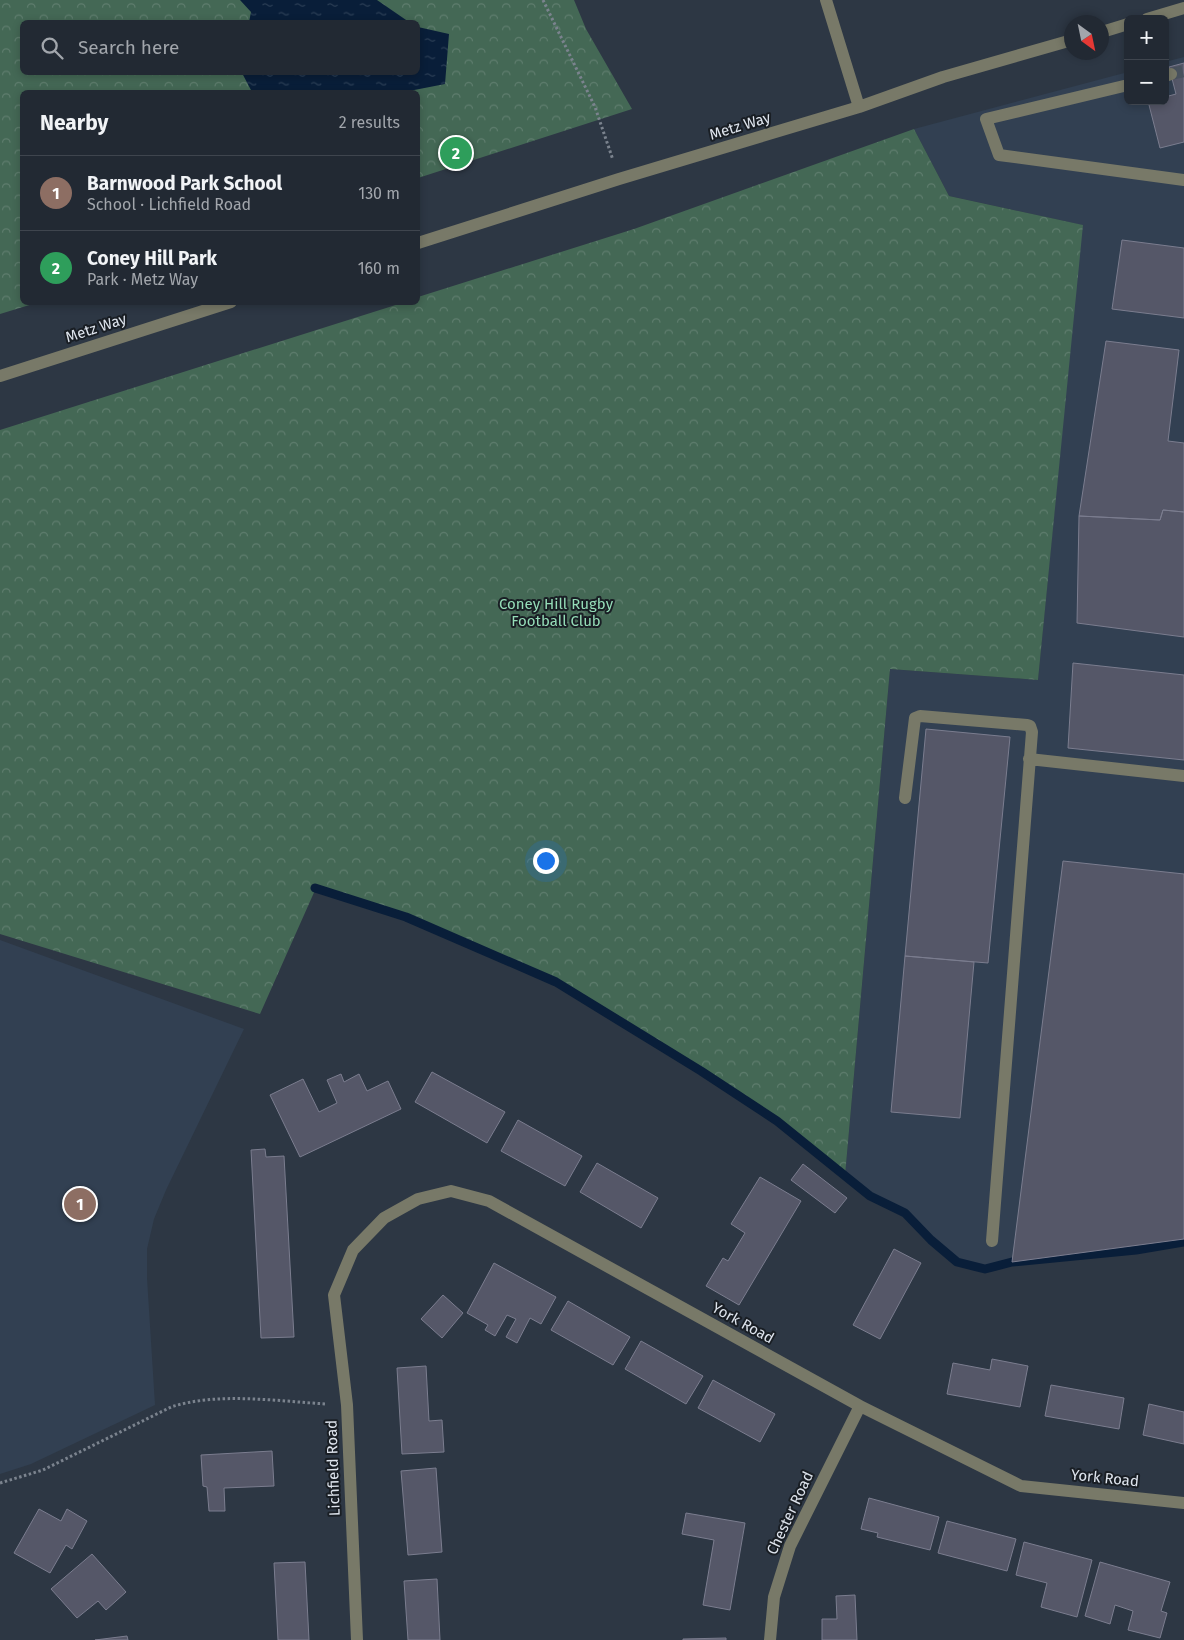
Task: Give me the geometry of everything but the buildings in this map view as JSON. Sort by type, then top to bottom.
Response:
[{"type":"street","points":[[826,0],[859,106]]},
{"type":"street","points":[[1160,15],[1184,8]]},
{"type":"street","points":[[1109,30],[1124,25]]},
{"type":"street","name":"Metz Way","points":[[420,242],[859,106],[943,77],[1064,42]]},
{"type":"street","points":[[1124,86],[986,119],[999,155],[1184,180]]},
{"type":"street","name":"Metz Way","points":[[0,376],[222,305]]},
{"type":"street","points":[[905,798],[915,718],[920,716],[1030,726],[1032,732],[992,1241]]},
{"type":"street","points":[[1029,759],[1184,776]]},
{"type":"street","name":"York Road","points":[[334,1294],[353,1250],[384,1218],[418,1199],[451,1191],[490,1201],[860,1406],[1021,1486],[1184,1503]]},
{"type":"street","name":"Lichfield Road","points":[[334,1294],[347,1405],[357,1640]]},
{"type":"street","name":"Chester Road","points":[[770,1640],[774,1597],[790,1546],[860,1406]]},
{"type":"path","points":[[543,0],[595,107],[619,179]]},
{"type":"path","points":[[0,1483],[43,1470],[171,1407],[186,1402],[219,1399],[347,1405]]},
{"type":"shaded area","points":[[1184,57],[1184,1240],[1136,1250],[1012,1262],[985,1269],[957,1262],[931,1240],[905,1213],[870,1196],[845,1176],[890,669],[1038,680],[1082,225],[949,196],[914,129],[1124,73],[1124,105],[1169,105],[1169,61]]},
{"type":"shaded area","points":[[0,940],[244,1029],[166,1190],[154,1219],[147,1249],[147,1278],[155,1405],[31,1464],[0,1474]]},
{"type":"green space","points":[[0,0],[574,0],[586,29],[632,109],[420,177],[420,90],[20,90],[20,305],[29,305],[0,314]]},
{"type":"green space","name":"Coney Hill Rugby Football Club","points":[[914,129],[949,196],[1083,225],[1038,680],[890,669],[845,1176],[777,1121],[701,1071],[556,982],[406,917],[316,888],[260,1014],[0,934],[0,430],[396,305],[420,305],[420,296],[634,229]]},
{"type":"water","points":[[240,0],[377,0],[406,20],[249,20],[251,12]]},
{"type":"water","points":[[420,27],[449,34],[445,84],[414,90],[251,90],[243,75],[420,75]]},
{"type":"waterway","points":[[315,888],[406,917],[556,982],[701,1071],[777,1121],[870,1196],[905,1213],[931,1240],[957,1262],[985,1269],[1012,1262],[1136,1250],[1184,1242]]},
{"type":"tunnel","points":[[1171,74],[1184,71]]},
{"type":"place","name":"Coney Hill Park","points":[[456,153]]},
{"type":"place","name":"Barnwood Park School","points":[[80,1204]]}]
